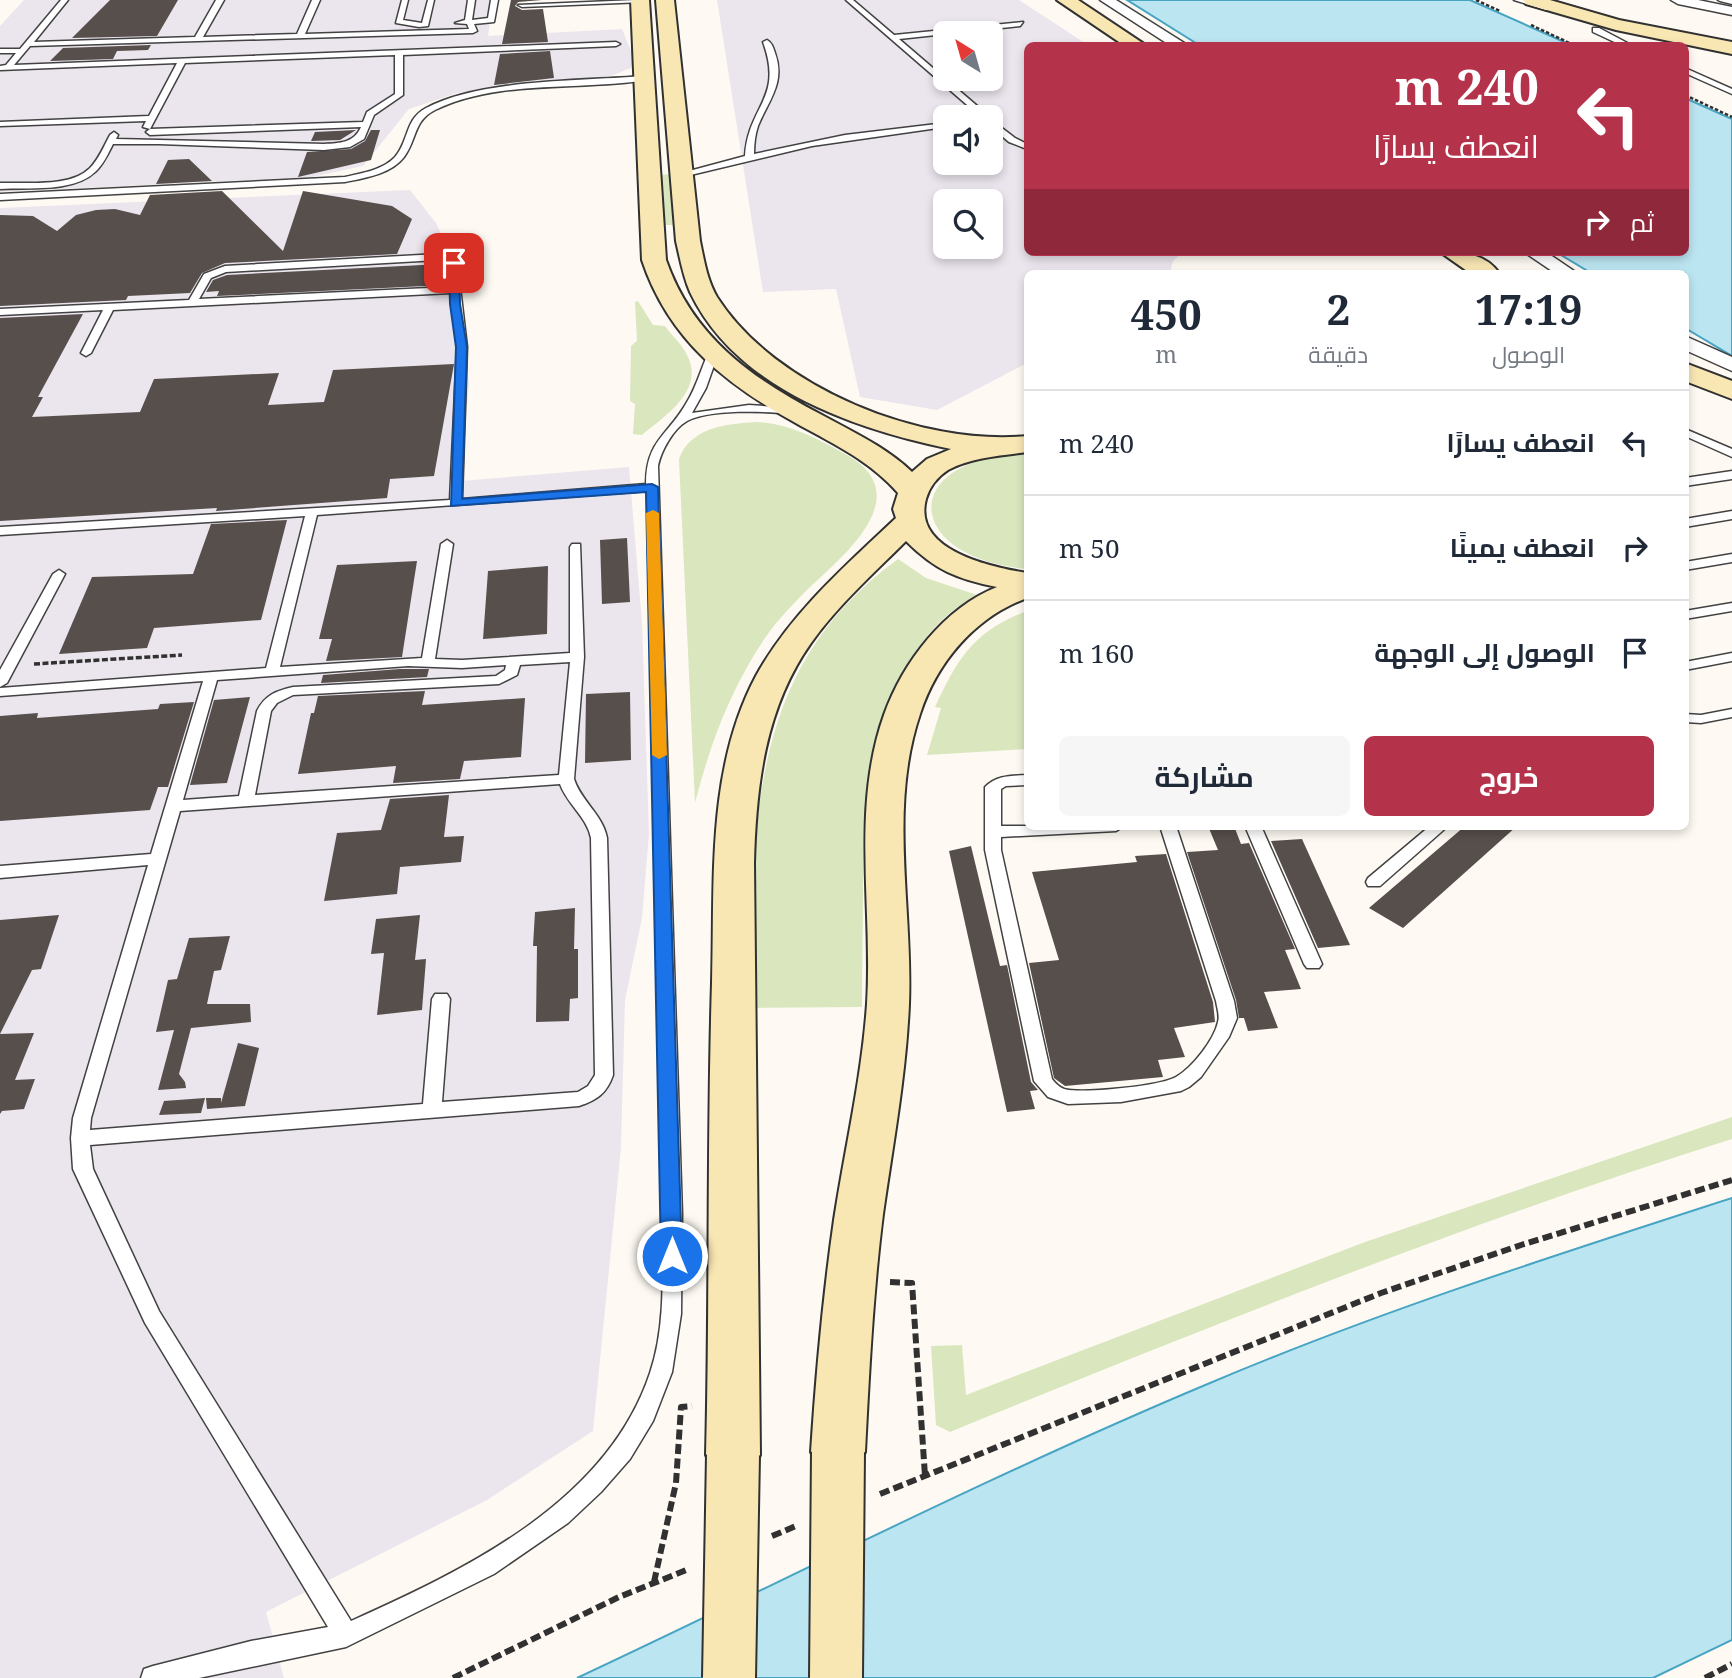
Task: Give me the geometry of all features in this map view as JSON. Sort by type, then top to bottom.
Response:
[{"type":"main road","points":[[665,0],[688,241],[696,279],[724,324],[755,355]]},
{"type":"main road","points":[[1532,0],[1732,41]]},
{"type":"main road","points":[[640,1],[653,243],[658,276],[684,323],[713,354],[752,385],[796,412],[872,452],[894,469],[925,545],[954,564],[994,578],[1024,584]]},
{"type":"main road","points":[[1058,3],[1106,42]]},
{"type":"main road","points":[[1058,3],[1131,42]]},
{"type":"main road","points":[[1559,4],[1658,35],[1732,48]]},
{"type":"main road","points":[[1438,256],[1460,270]]},
{"type":"main road","points":[[1459,256],[1482,270]]},
{"type":"main road","points":[[1474,256],[1497,270]]},
{"type":"main road","points":[[658,276],[670,271],[678,272],[682,287],[700,316],[719,333],[810,391],[892,428],[931,439],[997,446],[1024,444]]},
{"type":"main road","points":[[1689,373],[1732,391]]},
{"type":"main road","points":[[1689,393],[1732,411]]},
{"type":"main road","points":[[729,1678],[735,1261],[731,1039],[734,834],[742,770],[759,708],[789,650],[818,612],[910,506],[930,470],[944,462],[997,446]]},
{"type":"main road","points":[[836,1678],[838,1452],[844,1343],[855,1245],[885,1050],[889,1001],[885,819],[895,735],[920,676],[954,629],[982,606],[1024,586]]},
{"type":"street","points":[[1108,0],[1176,42]]},
{"type":"street","points":[[1678,0],[1732,11]]},
{"type":"street","points":[[1540,256],[1564,270]]},
{"type":"street","points":[[1689,344],[1732,365]]},
{"type":"lane","points":[[4,68],[26,47],[65,0]]},
{"type":"lane","points":[[197,40],[220,0]]},
{"type":"lane","points":[[300,36],[316,0]]},
{"type":"lane","points":[[405,0],[399,21],[425,24],[468,23],[492,19],[495,0]]},
{"type":"lane","points":[[425,24],[431,0]]},
{"type":"lane","points":[[471,0],[468,23],[473,31],[472,51]]},
{"type":"lane","points":[[849,0],[972,105]]},
{"type":"lane","points":[[1518,0],[1537,6],[1559,4]]},
{"type":"lane","points":[[1722,0],[1732,2]]},
{"type":"lane","points":[[603,1],[603,16]]},
{"type":"lane","points":[[522,5],[640,1]]},
{"type":"lane","points":[[893,37],[1020,24]]},
{"type":"lane","points":[[1596,30],[1622,42]]},
{"type":"lane","points":[[0,51],[26,47],[473,31]]},
{"type":"lane","points":[[749,157],[748,146],[753,126],[771,99],[776,84],[776,68],[767,42]]},
{"type":"lane","points":[[4,68],[616,44]]},
{"type":"lane","points":[[110,142],[336,147],[356,141],[361,137],[370,114],[399,95],[399,54]]},
{"type":"lane","points":[[139,141],[182,62]]},
{"type":"lane","points":[[1689,72],[1732,92]]},
{"type":"lane","points":[[0,197],[337,181],[363,175],[391,163],[402,154],[410,127],[418,117],[453,100],[491,91],[644,78]]},
{"type":"lane","points":[[0,126],[150,121]]},
{"type":"lane","points":[[0,186],[62,182],[82,177],[92,171],[118,128],[150,121]]},
{"type":"lane","points":[[0,126],[118,128],[144,132],[365,124]]},
{"type":"lane","points":[[681,176],[749,157],[857,135],[933,126]]},
{"type":"lane","points":[[1003,132],[1024,146]]},
{"type":"lane","points":[[191,303],[208,276],[219,270],[432,257],[448,259],[454,263],[462,347],[456,503]]},
{"type":"lane","points":[[0,312],[455,290]]},
{"type":"lane","points":[[86,353],[110,306]]},
{"type":"lane","points":[[153,1678],[249,1653],[346,1635],[443,1589],[498,1559],[580,1499],[615,1463],[643,1416],[661,1372],[671,1298],[672,1214],[653,456],[681,419],[704,380],[713,354]]},
{"type":"lane","points":[[681,419],[726,409],[796,412]]},
{"type":"lane","points":[[1689,428],[1732,444]]},
{"type":"lane","points":[[1689,434],[1732,453]]},
{"type":"lane","points":[[1689,481],[1732,475]]},
{"type":"lane","points":[[0,531],[456,503],[652,487]]},
{"type":"lane","points":[[272,672],[312,512]]},
{"type":"lane","points":[[1689,522],[1732,515]]},
{"type":"lane","points":[[428,662],[447,544]]},
{"type":"lane","points":[[79,1138],[579,1099],[594,1092],[603,1081],[600,838],[597,827],[571,793],[566,779],[577,657],[576,547]]},
{"type":"lane","points":[[1689,565],[1732,558]]},
{"type":"lane","points":[[0,683],[59,574]]},
{"type":"lane","points":[[1689,614],[1732,607]]},
{"type":"lane","points":[[0,692],[428,662],[462,664],[577,657]]},
{"type":"lane","points":[[1689,665],[1732,657]]},
{"type":"lane","points":[[246,801],[264,711],[276,696],[293,691],[499,680],[512,672],[514,661]]},
{"type":"lane","points":[[211,677],[82,1118],[79,1138],[83,1169],[152,1317],[346,1635]]},
{"type":"lane","points":[[1689,718],[1701,719],[1732,713]]},
{"type":"lane","points":[[173,806],[566,779]]},
{"type":"lane","points":[[1024,780],[1003,781],[993,787],[992,832],[997,869],[1043,1081],[1059,1095],[1074,1097],[1159,1090],[1176,1086],[1189,1077],[1226,1026],[1228,1018],[1225,1001],[1169,830]]},
{"type":"lane","points":[[992,832],[1033,830]]},
{"type":"lane","points":[[1255,830],[1313,964]]},
{"type":"lane","points":[[1374,882],[1435,830]]},
{"type":"lane","points":[[0,872],[157,859]]},
{"type":"lane","points":[[432,1110],[441,999]]},
{"type":"path","points":[[1689,97],[1732,117]]},
{"type":"path","points":[[876,1495],[1381,1293],[1521,1245],[1732,1180]]},
{"type":"path","points":[[898,1282],[912,1283],[925,1476]]},
{"type":"path","points":[[654,1583],[676,1483],[681,1407]]},
{"type":"path","points":[[763,1539],[802,1524]]},
{"type":"path","points":[[453,1678],[619,1597],[701,1563]]},
{"type":"path","points":[[1705,1678],[1732,1664]]},
{"type":"shaded area","points":[[24,0],[493,0],[488,36],[622,29],[634,58],[631,68],[611,76],[457,93],[409,109],[363,166],[312,177],[0,192],[0,26]]},
{"type":"shaded area","points":[[717,0],[1019,0],[1083,42],[1024,42],[1024,256],[1179,256],[1173,261],[1171,270],[1024,270],[1024,365],[937,410],[860,397],[836,289],[763,292]]},
{"type":"shaded area","points":[[410,190],[436,223],[467,286],[459,287],[469,383],[461,481],[629,467],[642,623],[649,834],[642,918],[625,1000],[621,1148],[593,1431],[487,1500],[266,1612],[284,1678],[0,1678],[0,208]]},
{"type":"green space","points":[[670,174],[673,225],[664,225],[660,175]]},
{"type":"green space","points":[[638,301],[653,325],[665,326],[688,357],[692,369],[687,392],[680,402],[642,435],[633,434],[635,404],[630,401],[631,346],[637,341],[635,302]]},
{"type":"green space","points":[[756,422],[791,428],[845,454],[866,470],[876,486],[876,504],[869,522],[857,540],[781,617],[753,657],[723,717],[707,759],[695,803],[679,459],[692,440],[711,429]]},
{"type":"green space","points":[[1024,454],[1024,568],[985,561],[955,546],[937,528],[931,508],[937,488],[955,471],[985,459]]},
{"type":"green space","points":[[898,559],[926,578],[977,595],[942,620],[915,652],[898,680],[877,735],[865,821],[862,1007],[747,1008],[758,820],[767,761],[783,706],[809,653],[847,604]]},
{"type":"green space","points":[[1024,612],[1024,749],[927,755],[941,708],[935,707],[960,660],[981,637]]},
{"type":"green space","points":[[1732,1117],[1732,1139],[1435,1241],[1240,1315],[950,1432],[936,1425],[931,1346],[962,1345],[966,1395],[1365,1242]]},
{"type":"water","points":[[1127,0],[1470,0],[1564,42],[1194,42]]},
{"type":"water","points":[[1689,100],[1732,119],[1732,356],[1689,330],[1689,270],[1586,270],[1563,256],[1689,256]]},
{"type":"water","points":[[1732,1198],[1732,1640],[1653,1678],[577,1678],[1050,1453],[1210,1383],[1403,1308]]},
{"type":"building","points":[[110,0],[178,0],[157,36],[72,38]]},
{"type":"building","points":[[511,0],[542,0],[518,2],[515,6],[522,10],[543,9],[548,42],[502,44]]},
{"type":"building","points":[[151,45],[148,50],[117,51],[113,59],[50,61],[63,48]]},
{"type":"building","points":[[550,51],[554,78],[494,85],[500,54]]},
{"type":"building","points":[[356,130],[340,140],[311,141],[315,132]]},
{"type":"building","points":[[371,130],[380,130],[371,160],[298,177],[307,152],[351,149],[365,141]]},
{"type":"building","points":[[189,159],[212,181],[156,184],[168,160]]},
{"type":"building","points":[[222,191],[283,251],[303,191],[392,206],[412,219],[397,254],[225,263],[202,273],[190,293],[128,296],[126,300],[0,306],[0,215],[33,216],[57,231],[76,215],[96,210],[115,209],[140,215],[150,195]]},
{"type":"building","points":[[445,265],[446,285],[217,296],[219,291],[206,292],[213,280],[227,275]]},
{"type":"building","points":[[83,314],[38,397],[43,397],[32,417],[140,412],[154,379],[279,373],[268,405],[324,402],[333,370],[454,364],[434,476],[390,479],[387,498],[216,511],[217,508],[0,521],[0,318]]},
{"type":"building","points":[[287,520],[261,620],[154,628],[147,648],[59,654],[92,577],[193,574],[211,524]]},
{"type":"building","points":[[627,538],[630,602],[602,604],[600,540]]},
{"type":"building","points":[[417,561],[402,657],[326,661],[332,639],[319,639],[337,565]]},
{"type":"building","points":[[548,566],[547,634],[483,639],[488,571]]},
{"type":"building","points":[[429,669],[427,677],[321,683],[323,675]]},
{"type":"building","points":[[425,691],[422,705],[525,698],[521,757],[464,761],[460,779],[393,783],[396,766],[298,774],[311,713],[314,713],[318,696]]},
{"type":"building","points":[[630,692],[631,760],[585,763],[586,694]]},
{"type":"building","points":[[250,697],[227,783],[190,785],[214,700]]},
{"type":"building","points":[[194,702],[168,787],[158,787],[150,810],[0,821],[0,716],[38,713],[37,718],[158,709],[160,704]]},
{"type":"building","points":[[449,795],[444,837],[464,836],[461,862],[400,867],[397,894],[324,901],[337,833],[381,830],[390,799]]},
{"type":"building","points":[[1210,830],[1236,830],[1241,844],[1249,843],[1295,949],[1285,950],[1301,989],[1264,992],[1278,1028],[1248,1031],[1244,1018],[1239,1018],[1236,1000],[1187,852],[1218,850]]},
{"type":"building","points":[[1460,830],[1513,830],[1403,928],[1369,908]]},
{"type":"building","points":[[1302,839],[1350,945],[1318,948],[1271,841]]},
{"type":"building","points":[[971,846],[1000,966],[1007,965],[1031,1082],[1038,1090],[1030,1091],[1035,1109],[1007,1112],[949,851]]},
{"type":"building","points":[[1166,854],[1213,1002],[1215,1022],[1174,1028],[1185,1057],[1158,1060],[1163,1077],[1065,1086],[1054,1078],[1029,963],[1059,960],[1032,872],[1137,862],[1135,856]]},
{"type":"building","points":[[575,908],[574,949],[578,949],[578,998],[570,999],[569,1021],[536,1022],[537,946],[533,946],[535,912]]},
{"type":"building","points":[[59,915],[41,969],[32,970],[0,1034],[0,920]]},
{"type":"building","points":[[420,915],[415,960],[426,959],[422,1010],[377,1015],[384,953],[371,954],[376,919]]},
{"type":"building","points":[[230,936],[221,970],[214,971],[207,1004],[250,1004],[251,1022],[191,1028],[179,1074],[186,1088],[158,1090],[174,1030],[156,1032],[168,980],[177,979],[189,938]]},
{"type":"building","points":[[34,1033],[15,1080],[35,1079],[24,1109],[2,1111],[0,1114],[0,1034]]},
{"type":"building","points":[[238,1043],[259,1048],[245,1106],[207,1109],[206,1098],[221,1098],[221,1103]]},
{"type":"building","points":[[205,1098],[201,1113],[159,1115],[164,1101]]},
{"type":"slow traffic","points":[[653,513],[659,755]]},
{"type":"route","points":[[454,263],[455,304],[462,347],[456,503],[652,487],[672,1256]]}]
